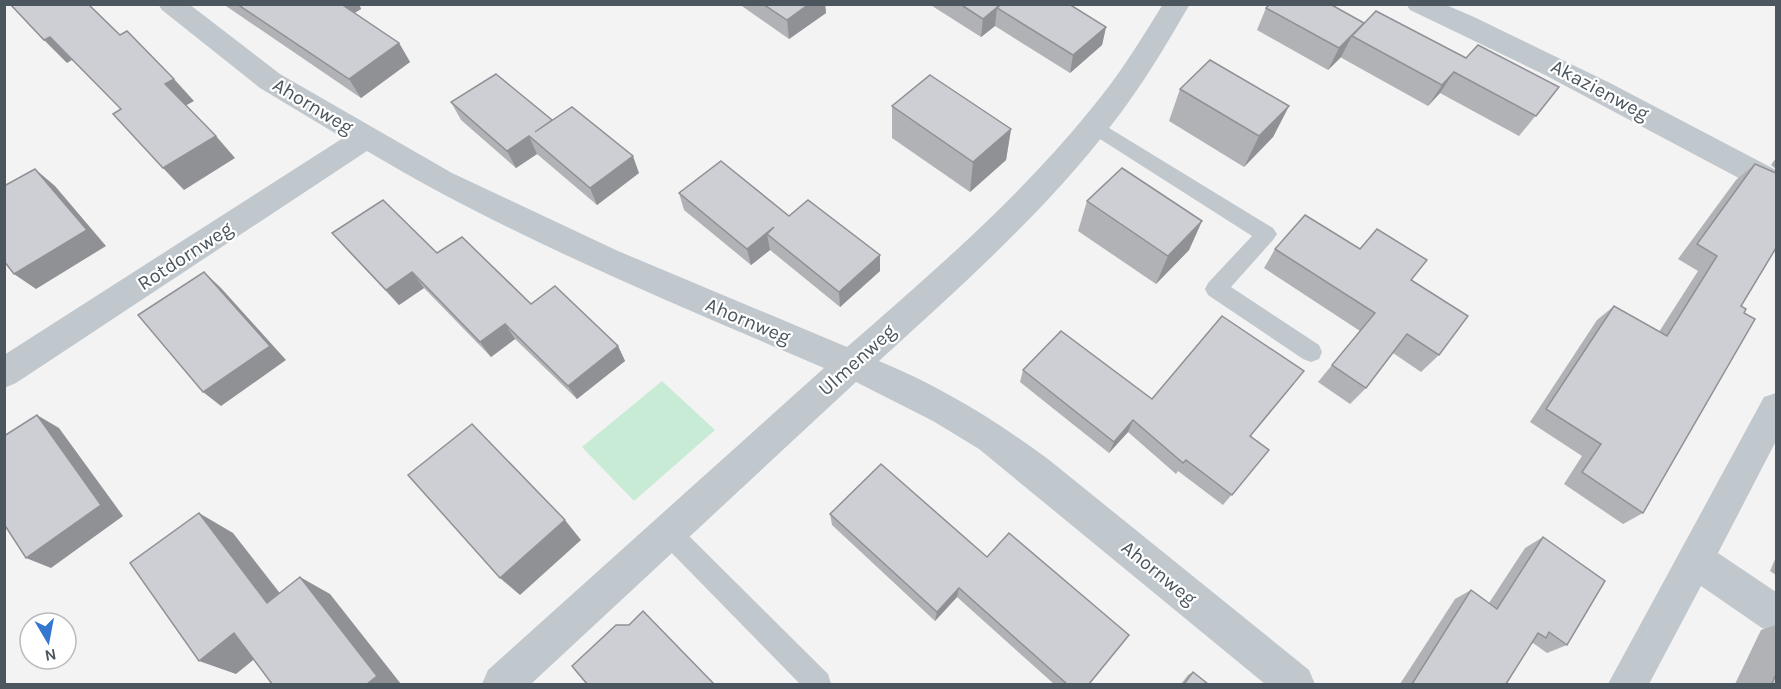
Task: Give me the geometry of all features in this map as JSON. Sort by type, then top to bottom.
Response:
[{"type":"street","name":"Ahornweg","points":[[171,4],[270,81],[365,138],[482,202],[607,260],[851,365],[935,405],[991,438],[1295,684]]},
{"type":"street","name":"Ulmenweg","points":[[502,684],[1045,186],[1096,127],[1158,38],[1177,4]]},
{"type":"street","name":"Akazienweg","points":[[1419,4],[1483,31],[1552,65],[1776,184]]},
{"type":"street","name":"Rotdornweg","points":[[4,373],[365,138]]},
{"type":"street","points":[[1628,684],[1776,408]]},
{"type":"street","points":[[1695,560],[1776,614]]},
{"type":"lane","points":[[1096,127],[1266,234],[1216,288],[1311,352]]},
{"type":"lane","points":[[668,532],[818,684]]},
{"type":"green space","points":[[662,381],[715,430],[634,501],[582,447]]},
{"type":"building","points":[[10,4],[88,4],[120,35],[127,31],[174,79],[165,84],[216,136],[163,168],[113,114],[121,109],[50,37],[44,40]]},
{"type":"building","points":[[237,4],[341,4],[399,43],[349,79]]},
{"type":"building","points":[[763,4],[809,4],[787,20]]},
{"type":"building","points":[[960,4],[1001,4],[983,19]]},
{"type":"building","points":[[1002,4],[1069,4],[1106,27],[1073,55],[997,8]]},
{"type":"building","points":[[1270,4],[1330,4],[1364,23],[1339,48],[1266,8]]},
{"type":"building","points":[[1376,11],[1466,58],[1478,45],[1559,87],[1536,116],[1454,72],[1442,85],[1352,36]]},
{"type":"building","points":[[1210,60],[1289,106],[1259,136],[1180,89]]},
{"type":"building","points":[[496,74],[552,120],[535,132],[572,107],[633,156],[590,188],[529,136],[507,151],[451,102]]},
{"type":"building","points":[[930,75],[1011,129],[973,162],[892,106]]},
{"type":"building","points":[[721,161],[789,216],[808,200],[880,255],[839,292],[767,234],[774,227],[747,249],[679,193]]},
{"type":"building","points":[[1755,164],[1776,173],[1776,248],[1741,306],[1746,309],[1744,313],[1755,319],[1643,513],[1582,472],[1601,444],[1546,409],[1614,306],[1667,336],[1717,256],[1697,244]]},
{"type":"building","points":[[1122,168],[1202,221],[1168,256],[1087,201]]},
{"type":"building","points":[[35,169],[87,230],[14,274],[4,261],[4,186]]},
{"type":"building","points":[[383,200],[437,253],[462,237],[531,304],[555,286],[618,346],[568,386],[505,324],[480,342],[412,272],[386,290],[332,233]]},
{"type":"building","points":[[1305,215],[1360,249],[1377,229],[1427,260],[1411,280],[1468,316],[1439,355],[1407,334],[1366,388],[1332,365],[1375,313],[1275,249]]},
{"type":"building","points":[[204,272],[270,346],[203,392],[138,315]]},
{"type":"building","points":[[1222,316],[1304,371],[1250,436],[1269,450],[1232,495],[1186,460],[1183,463],[1133,420],[1114,442],[1023,370],[1061,331],[1152,399]]},
{"type":"building","points":[[37,415],[101,505],[26,558],[4,524],[4,436]]},
{"type":"building","points":[[472,424],[565,520],[500,578],[408,475]]},
{"type":"building","points":[[881,464],[987,557],[1009,533],[1129,635],[1089,684],[1067,684],[959,588],[937,612],[830,514]]},
{"type":"building","points":[[199,513],[267,603],[300,577],[377,676],[367,684],[272,684],[234,633],[199,661],[130,563]]},
{"type":"building","points":[[1543,537],[1605,581],[1567,645],[1549,632],[1546,638],[1538,633],[1506,684],[1412,684],[1471,590],[1497,609]]},
{"type":"building","points":[[643,611],[714,684],[587,684],[572,666],[616,625],[629,625]]},
{"type":"building","points":[[1193,672],[1208,684],[1184,684]]}]
